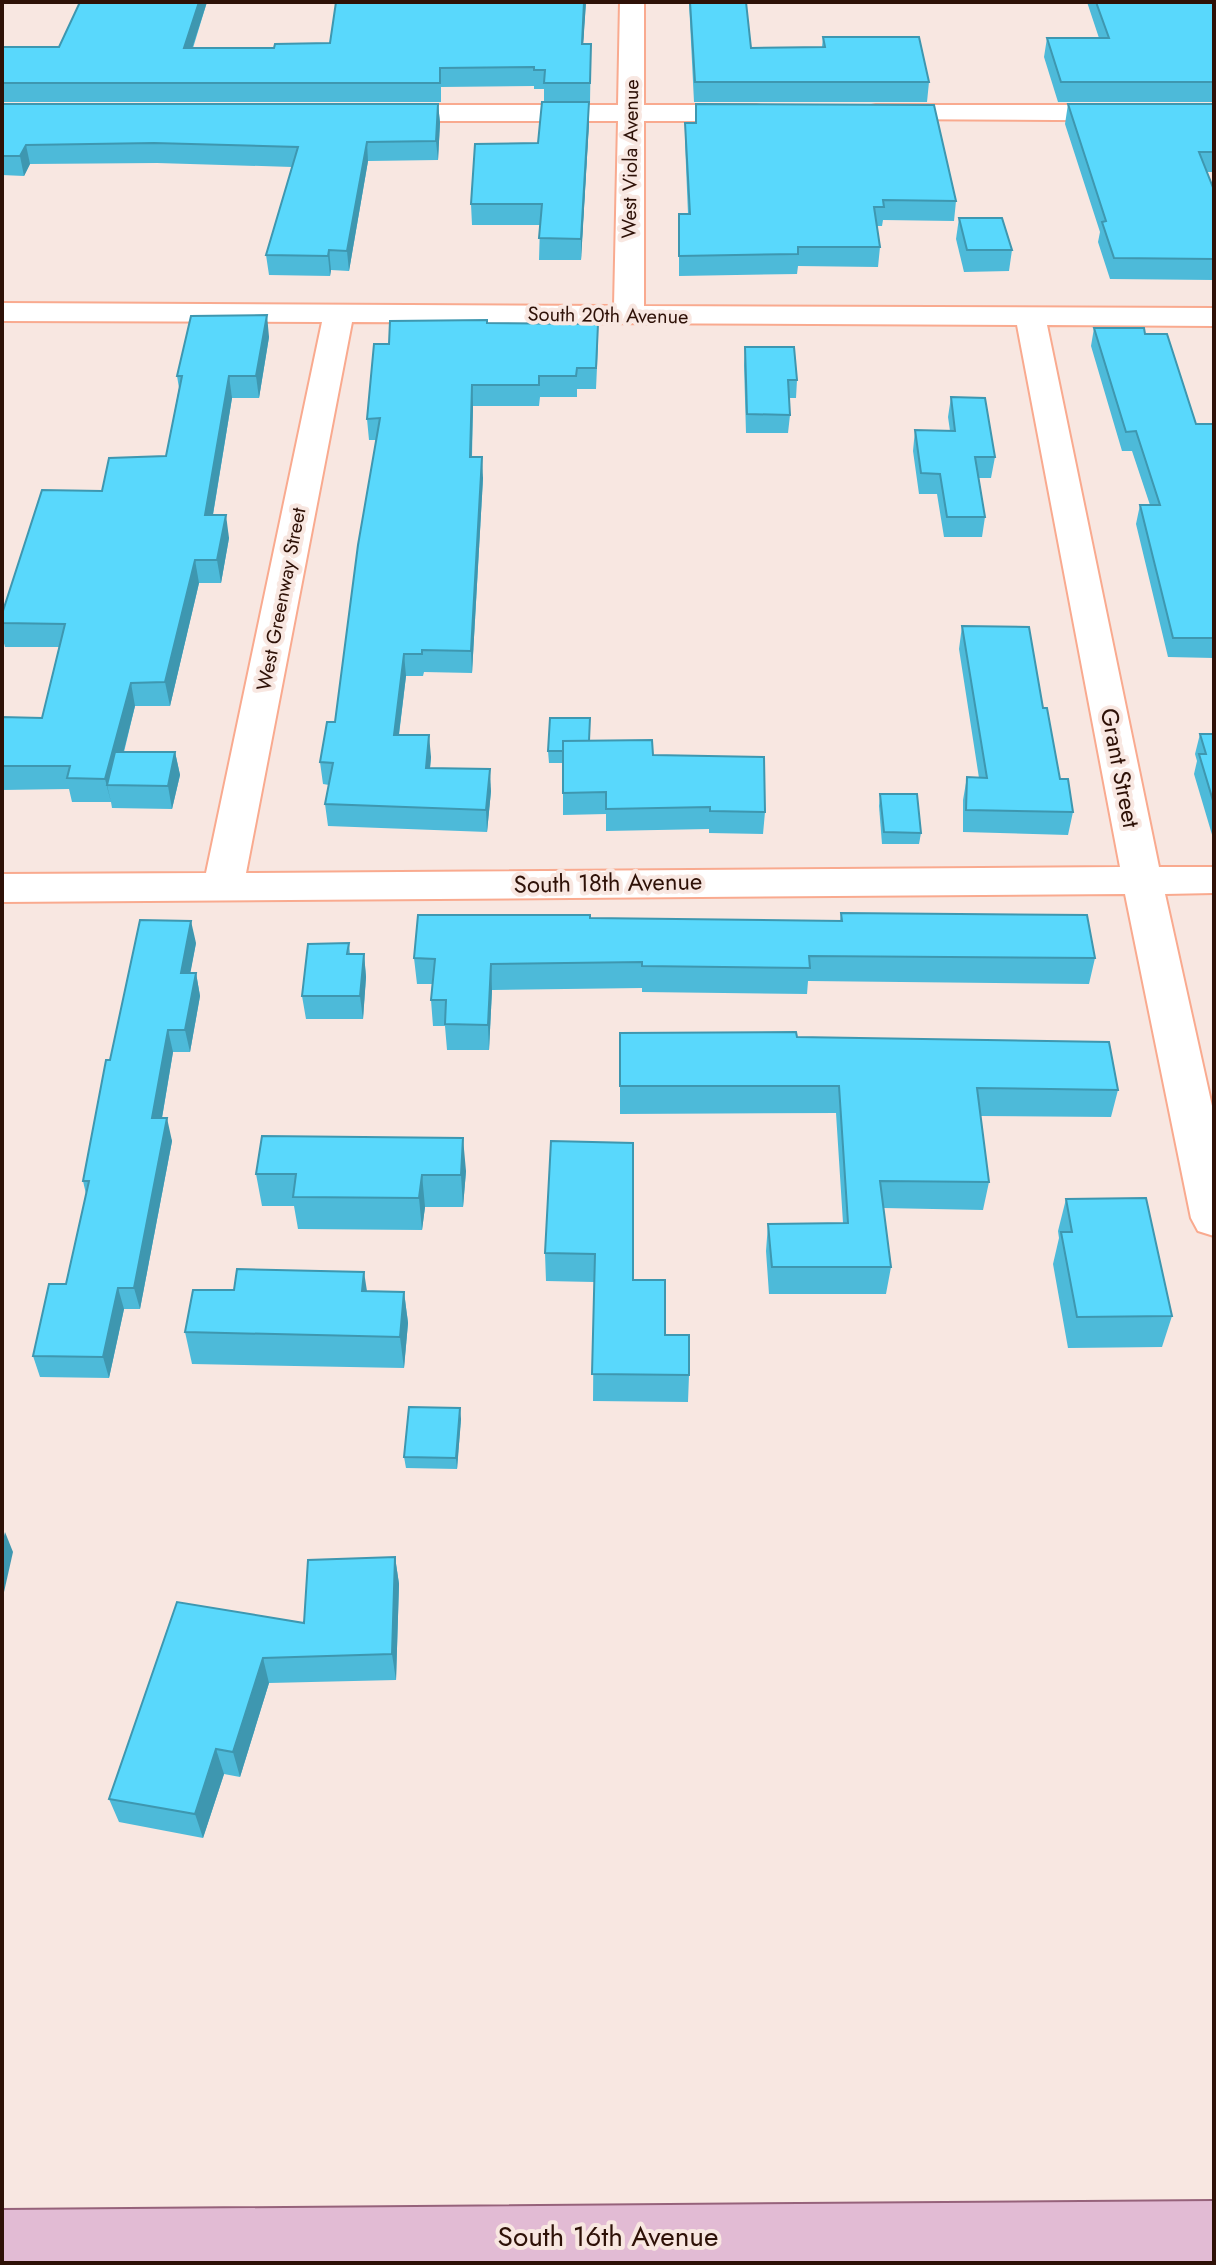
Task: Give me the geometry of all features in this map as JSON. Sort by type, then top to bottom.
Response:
[{"type":"main road","name":"South 16th Avenue","points":[[2,2242],[597,2249],[1214,2233]]},
{"type":"street","name":"West Viola Avenue","points":[[629,316],[632,2]]},
{"type":"street","points":[[348,112],[788,113]]},
{"type":"street","points":[[851,113],[1214,113]]},
{"type":"street","name":"South 20th Avenue","points":[[2,312],[1214,317]]},
{"type":"street","name":"West Greenway Street","points":[[223,887],[339,312]]},
{"type":"street","name":"Grant Street","points":[[1031,318],[1142,879],[1214,1218]]},
{"type":"street","name":"South 18th Avenue","points":[[2,888],[1214,880]]},
{"type":"building","points":[[80,2],[199,2],[184,48],[274,48],[275,44],[330,43],[336,2],[584,2],[582,44],[591,44],[590,83],[544,83],[545,70],[534,70],[534,67],[440,68],[440,83],[2,83],[2,47],[59,47]]},
{"type":"building","points":[[690,2],[746,2],[751,48],[825,47],[823,37],[919,37],[929,82],[695,82]]},
{"type":"building","points":[[1096,2],[1214,2],[1214,82],[1061,82],[1047,38],[1109,38]]},
{"type":"building","points":[[542,102],[589,102],[581,239],[539,238],[542,204],[471,204],[475,144],[538,143]]},
{"type":"building","points":[[2,104],[438,104],[436,141],[367,142],[347,251],[329,250],[328,256],[266,255],[298,147],[154,143],[26,145],[20,156],[2,156]]},
{"type":"building","points":[[696,104],[934,105],[956,201],[883,200],[884,207],[874,207],[880,247],[798,247],[798,254],[679,256],[679,214],[690,214],[685,123],[696,123]]},
{"type":"building","points":[[1068,104],[1214,104],[1214,152],[1199,152],[1214,190],[1214,259],[1114,258],[1102,222],[1106,221]]},
{"type":"building","points":[[959,218],[1002,218],[1012,250],[967,250]]},
{"type":"building","points":[[267,315],[256,376],[229,376],[205,515],[226,515],[217,560],[195,560],[165,682],[131,683],[105,779],[67,778],[70,766],[2,766],[2,717],[42,718],[65,624],[2,623],[2,614],[42,490],[102,491],[109,458],[166,456],[182,376],[177,376],[191,316]]},
{"type":"building","points":[[487,320],[487,323],[598,324],[596,368],[577,368],[576,376],[539,376],[539,385],[472,385],[470,457],[482,457],[471,651],[422,650],[422,654],[404,654],[394,735],[429,735],[426,768],[490,769],[486,810],[325,804],[333,763],[320,762],[327,722],[335,722],[358,545],[380,418],[367,419],[374,344],[389,344],[390,321]]},
{"type":"building","points":[[1094,328],[1144,328],[1145,334],[1167,334],[1196,424],[1214,424],[1214,638],[1173,638],[1140,505],[1160,505],[1136,431],[1126,432]]},
{"type":"building","points":[[745,347],[794,347],[797,380],[788,380],[790,415],[747,414]]},
{"type":"building","points":[[951,397],[985,398],[995,457],[975,457],[985,517],[947,517],[940,474],[921,473],[915,430],[955,431]]},
{"type":"building","points":[[962,626],[1029,627],[1043,708],[1047,708],[1060,779],[1068,779],[1073,812],[966,810],[967,777],[987,778]]},
{"type":"building","points":[[550,718],[590,718],[589,741],[563,741],[563,751],[548,751]]},
{"type":"building","points":[[1200,734],[1214,734],[1214,804],[1199,754],[1206,754]]},
{"type":"building","points":[[652,740],[653,755],[764,757],[765,812],[710,811],[710,807],[606,809],[606,792],[563,793],[563,741]]},
{"type":"building","points":[[115,752],[175,752],[168,786],[107,785]]},
{"type":"building","points":[[880,794],[917,794],[921,833],[884,832]]},
{"type":"building","points":[[841,913],[1087,915],[1095,958],[809,956],[810,968],[642,966],[642,962],[491,964],[488,1025],[445,1024],[446,1000],[431,1000],[435,959],[414,958],[418,915],[590,915],[590,918],[842,921]]},
{"type":"building","points":[[140,920],[191,921],[181,973],[196,973],[185,1030],[168,1030],[152,1118],[167,1118],[134,1288],[118,1288],[103,1357],[33,1356],[49,1284],[66,1284],[89,1181],[83,1181],[106,1060],[110,1060]]},
{"type":"building","points":[[349,943],[347,954],[364,954],[360,996],[302,996],[308,944]]},
{"type":"building","points":[[796,1032],[797,1037],[1109,1042],[1118,1090],[977,1088],[989,1182],[880,1181],[891,1267],[772,1267],[768,1224],[848,1223],[839,1086],[620,1086],[620,1033]]},
{"type":"building","points":[[262,1136],[463,1138],[461,1175],[422,1175],[419,1198],[293,1197],[296,1174],[256,1174]]},
{"type":"building","points":[[551,1141],[633,1143],[633,1280],[665,1280],[665,1335],[689,1335],[689,1375],[592,1374],[595,1254],[545,1253]]},
{"type":"building","points":[[1146,1198],[1172,1316],[1077,1317],[1061,1232],[1072,1232],[1066,1199]]},
{"type":"building","points":[[237,1269],[364,1272],[362,1291],[404,1292],[400,1337],[185,1332],[193,1290],[234,1290]]},
{"type":"building","points":[[409,1407],[460,1408],[456,1458],[404,1457]]},
{"type":"building","points":[[395,1557],[392,1654],[263,1658],[233,1752],[216,1749],[195,1814],[109,1799],[177,1602],[304,1623],[308,1560]]}]
